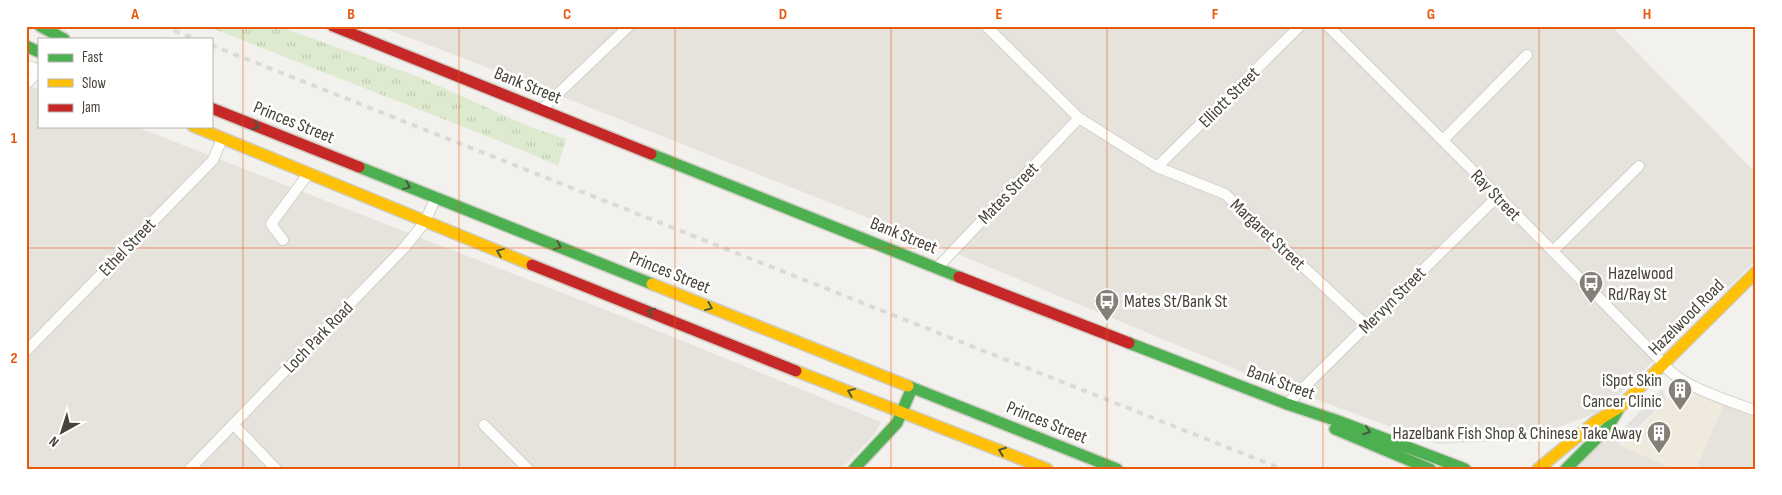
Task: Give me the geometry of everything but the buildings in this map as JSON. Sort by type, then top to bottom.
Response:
[{"type":"main road","points":[[40,26],[61,38]]},
{"type":"main road","name":"Bank Street","points":[[333,26],[937,268],[1287,404],[1338,421],[1465,469]]},
{"type":"main road","points":[[26,46],[38,52]]},
{"type":"main road","name":"Princes Street","points":[[212,108],[1117,469]]},
{"type":"main road","points":[[197,128],[425,222],[902,413],[1048,469]]},
{"type":"main road","name":"Hazelwood Road","points":[[1620,407],[1756,272]]},
{"type":"main road","points":[[854,469],[897,422],[912,388]]},
{"type":"main road","points":[[1287,404],[1343,434],[1430,469]]},
{"type":"main road","points":[[1538,469],[1595,422],[1620,407]]},
{"type":"main road","points":[[1566,469],[1608,426],[1620,407]]},
{"type":"street","points":[[542,109],[628,26]]},
{"type":"street","name":"Margaret Street","points":[[986,26],[1079,118],[1157,168],[1225,194],[1367,326]]},
{"type":"street","name":"Elliott Street","points":[[1157,168],[1300,26]]},
{"type":"street","name":"Ray Street","points":[[1328,26],[1553,251],[1664,364],[1669,372],[1684,382],[1756,410]]},
{"type":"street","points":[[1443,140],[1527,55]]},
{"type":"street","points":[[26,64],[38,70]]},
{"type":"street","points":[[26,84],[38,71]]},
{"type":"street","name":"Mates Street","points":[[937,268],[1079,118]]},
{"type":"street","name":"Ethel Street","points":[[26,351],[213,160],[222,139]]},
{"type":"street","points":[[1553,251],[1639,166]]},
{"type":"street","points":[[283,240],[271,224],[308,174]]},
{"type":"street","name":"Loch Park Road","points":[[190,469],[404,248],[425,222],[436,197]]},
{"type":"street","name":"Mervyn Street","points":[[1287,404],[1497,197]]},
{"type":"street","points":[[233,424],[276,469]]},
{"type":"street","points":[[484,425],[528,469]]},
{"type":"shaded area","points":[[379,26],[1611,26],[1756,173],[1756,260],[1602,411],[1523,440],[1438,444],[1252,376],[907,233]]},
{"type":"shaded area","points":[[26,85],[38,89],[38,128],[139,128],[629,319],[881,422],[875,434],[841,469],[26,469]]},
{"type":"shaded area","points":[[1678,388],[1723,405],[1696,469],[1675,469],[1621,446]]},
{"type":"shaded area","points":[[1662,389],[1666,399],[1628,438],[1624,428]]},
{"type":"shaded area","points":[[1723,405],[1756,418],[1756,469],[1696,469]]},
{"type":"shaded area","points":[[1617,428],[1622,440],[1619,445],[1675,469],[1574,469]]},
{"type":"green space","points":[[206,26],[278,26],[419,77],[530,127],[566,139],[558,166],[522,150]]},
{"type":"railway","points":[[163,26],[193,38]]},
{"type":"railway","points":[[212,45],[1282,469]]},
{"type":"traffic: fast","points":[[40,26],[62,38]]},
{"type":"traffic: fast","points":[[26,46],[38,52]]},
{"type":"traffic: fast","points":[[651,154],[959,277]]},
{"type":"traffic: fast","points":[[359,167],[652,284]]},
{"type":"traffic: fast","points":[[1129,343],[1287,404],[1338,421],[1465,469]]},
{"type":"traffic: fast","points":[[908,386],[1117,469]]},
{"type":"traffic: fast","points":[[854,469],[897,423],[912,388]]},
{"type":"traffic: fast","points":[[1566,469],[1608,427],[1618,410]]},
{"type":"traffic: fast","points":[[1335,429],[1430,469]]},
{"type":"traffic: slow","points":[[198,128],[532,265]]},
{"type":"traffic: slow","points":[[1538,469],[1595,422],[1620,407],[1756,272]]},
{"type":"traffic: slow","points":[[652,284],[908,386]]},
{"type":"traffic: slow","points":[[796,371],[1047,469]]},
{"type":"traffic: jam","points":[[333,26],[651,154]]},
{"type":"traffic: jam","points":[[212,108],[359,167]]},
{"type":"traffic: jam","points":[[532,265],[796,371]]},
{"type":"traffic: jam","points":[[959,277],[1129,343]]},
{"type":"place","name":"Hazelwood Rd/Ray St","points":[[1591,304]]},
{"type":"place","name":"Mates St/Bank St","points":[[1107,322]]},
{"type":"place","name":"iSpot Skin Cancer Clinic","points":[[1680,411]]},
{"type":"place","name":"Hazelbank Fish Shop & Chinese Take Away","points":[[1659,454]]}]
